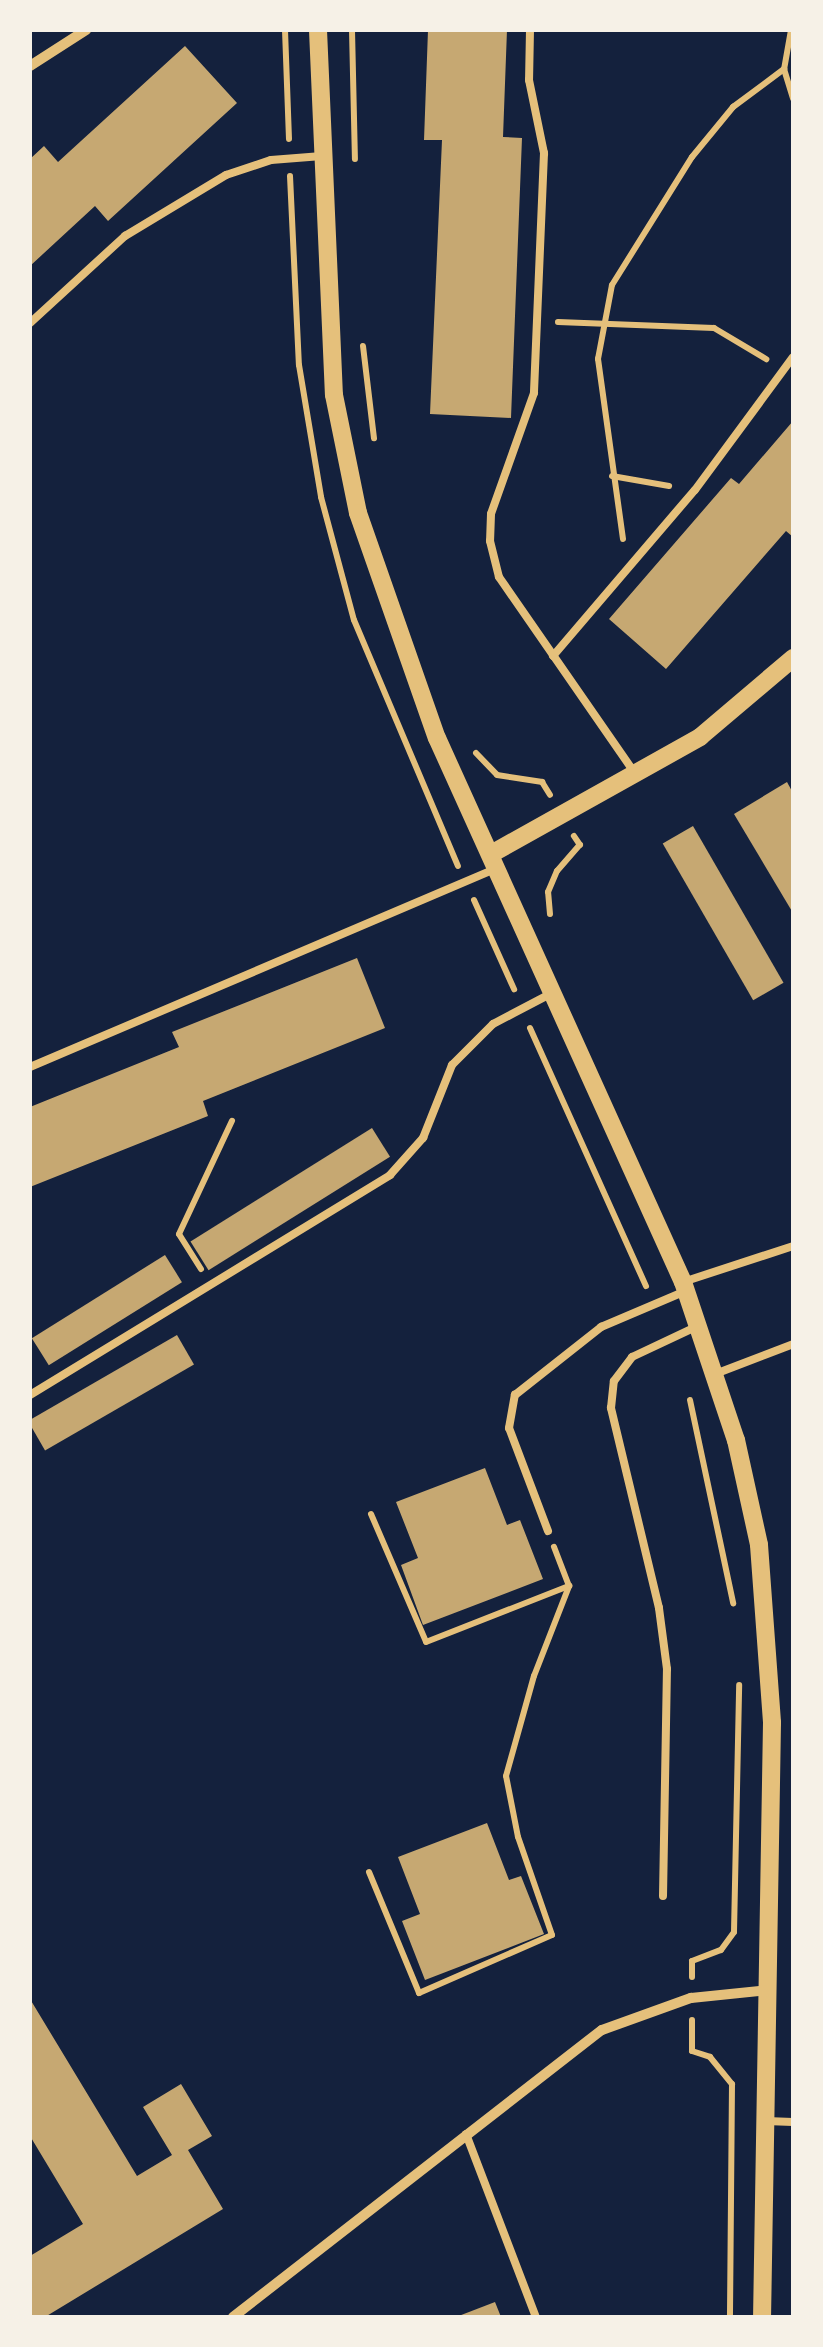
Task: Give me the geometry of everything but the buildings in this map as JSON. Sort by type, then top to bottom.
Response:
[{"type":"street","points":[[30,66],[86,30]]},
{"type":"street","points":[[318,30],[334,395],[358,513],[402,655],[684,1286],[715,1374],[759,1545],[767,1636],[770,1990],[762,2317]]},
{"type":"street","points":[[494,861],[562,815],[700,737],[793,658]]},
{"type":"street","points":[[233,2317],[602,2030],[691,1998],[770,1990]]},
{"type":"lane","points":[[530,30],[528,80],[544,153],[534,394],[491,514],[490,540],[499,577],[635,774]]},
{"type":"lane","points":[[30,323],[126,236],[226,175],[289,158],[322,156]]},
{"type":"lane","points":[[554,656],[694,490],[793,356]]},
{"type":"lane","points":[[30,1067],[465,882],[494,861]]},
{"type":"lane","points":[[30,1394],[213,1286],[406,1163],[452,1065],[493,1024],[552,994]]},
{"type":"lane","points":[[548,1532],[509,1428],[514,1395],[602,1328],[654,1305],[684,1286],[793,1246]]},
{"type":"lane","points":[[663,1896],[667,1669],[660,1608],[611,1408],[614,1381],[632,1357],[698,1326]]},
{"type":"lane","points":[[715,1374],[793,1344]]},
{"type":"lane","points":[[766,2122],[793,2122]]},
{"type":"lane","points":[[466,2134],[536,2317]]},
{"type":"path","points":[[285,30],[299,365],[320,497],[354,620],[465,882],[654,1305]]},
{"type":"path","points":[[352,30],[355,167]]},
{"type":"path","points":[[791,30],[784,68],[793,99]]},
{"type":"path","points":[[628,570],[602,426],[600,326],[612,285],[658,204],[733,108],[784,68]]},
{"type":"path","points":[[537,320],[600,326],[714,328],[782,372]]},
{"type":"path","points":[[362,342],[375,446]]},
{"type":"path","points":[[612,476],[694,490]]},
{"type":"path","points":[[469,738],[497,775],[542,782],[562,815]]},
{"type":"path","points":[[213,1286],[180,1234],[232,1121]]},
{"type":"path","points":[[688,1392],[734,1610]]},
{"type":"path","points":[[371,1514],[426,1642],[569,1586]]},
{"type":"path","points":[[369,1872],[419,1993],[552,1935],[518,1836],[506,1776],[534,1676],[569,1586],[548,1532]]},
{"type":"path","points":[[730,2317],[732,2084],[710,2057],[692,2051],[691,1998],[692,1960],[721,1950],[734,1932],[739,1673]]}]
